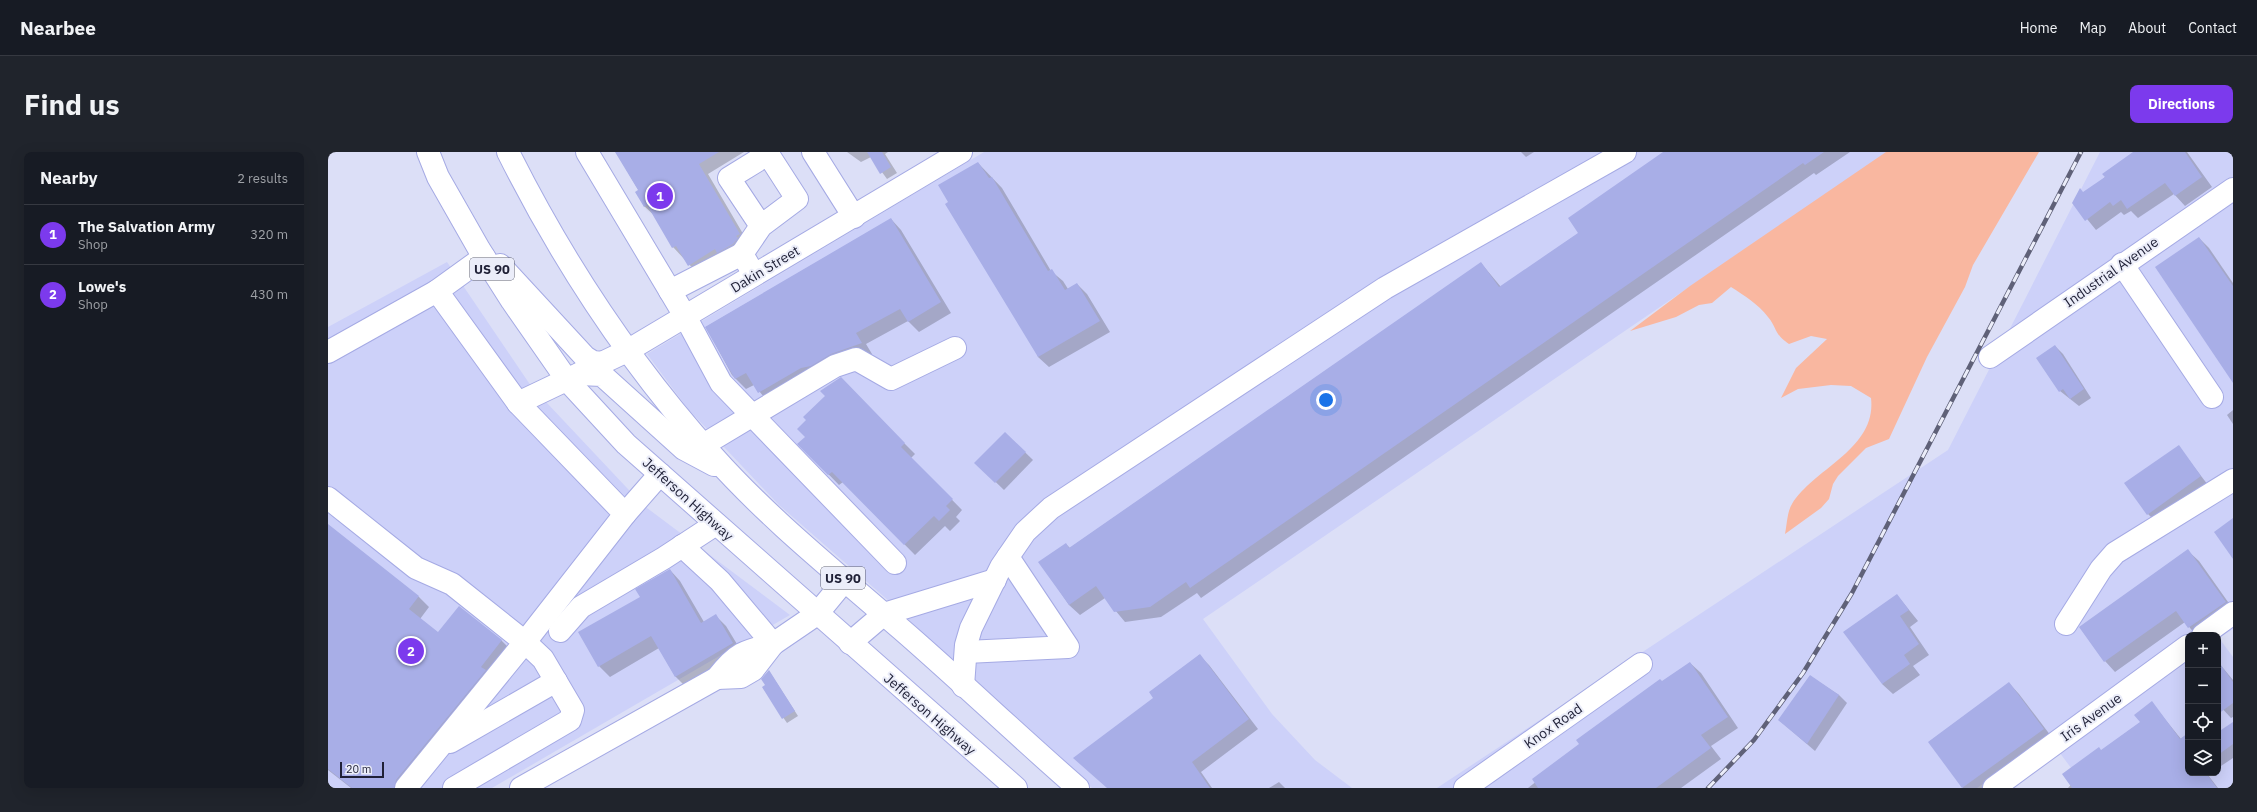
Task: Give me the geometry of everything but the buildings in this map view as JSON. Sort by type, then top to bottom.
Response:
[{"type":"main road","name":"Jefferson Highway","points":[[428,152],[438,177],[484,257],[512,301],[626,444],[1016,788]]},
{"type":"main road","name":"US 90","points":[[508,152],[570,265],[627,351],[703,445],[769,513],[1078,788]]},
{"type":"main road","points":[[587,152],[686,316],[722,383],[752,416],[895,563]]},
{"type":"main road","points":[[812,152],[854,216]]},
{"type":"main road","name":"Dakin Street","points":[[518,403],[627,351],[961,152]]},
{"type":"main road","points":[[963,686],[966,652],[971,628],[1008,556],[1025,532],[1051,508],[1371,297],[1625,152]]},
{"type":"main road","name":"Industrial Avenue","points":[[1990,357],[2122,264],[2233,189]]},
{"type":"main road","points":[[670,291],[742,254],[760,226]]},
{"type":"main road","points":[[742,254],[755,275]]},
{"type":"main road","points":[[328,352],[437,291],[484,257],[503,267],[585,357],[593,362],[603,363]]},
{"type":"main road","points":[[2122,264],[2212,397]]},
{"type":"main road","points":[[437,291],[518,403],[625,514]]},
{"type":"main road","points":[[703,445],[836,366],[856,359],[891,379],[955,348]]},
{"type":"main road","points":[[573,378],[602,375],[684,449],[706,463],[726,470]]},
{"type":"main road","points":[[406,788],[525,642],[625,514],[660,474]]},
{"type":"main road","points":[[2066,624],[2101,569],[2115,553],[2233,480]]},
{"type":"main road","points":[[328,498],[416,568],[452,584],[525,642],[543,659],[573,710],[570,720],[454,788]]},
{"type":"main road","points":[[560,631],[580,607],[716,524]]},
{"type":"main road","points":[[682,546],[720,581],[773,644]]},
{"type":"main road","points":[[966,652],[1068,647],[1008,556]]},
{"type":"main road","points":[[521,788],[717,678],[741,677],[753,670],[773,644],[817,614],[845,580]]},
{"type":"main road","points":[[850,643],[884,614],[995,580]]},
{"type":"main road","points":[[2207,632],[2233,613]]},
{"type":"main road","name":"Iris Avenue","points":[[1994,788],[2185,648]]},
{"type":"main road","name":"Knox Road","points":[[1464,788],[1641,664]]},
{"type":"main road","points":[[438,749],[556,681]]},
{"type":"shaded area","points":[[984,152],[1887,152],[1203,619],[1272,714],[1315,760],[1352,788],[1092,788],[1035,739],[890,602],[779,505],[688,409],[647,354]]},
{"type":"shaded area","points":[[1886,152],[2039,152],[1973,265],[1965,287],[1927,357],[1889,439],[1866,448],[1838,476],[1833,484],[1829,499],[1821,508],[1785,534],[1788,515],[1792,504],[1814,479],[1842,457],[1854,444],[1864,431],[1870,416],[1871,398],[1851,386],[1831,385],[1798,389],[1781,398],[1796,368],[1827,339],[1811,336],[1789,344],[1780,337],[1771,321],[1756,304],[1731,287],[1712,303],[1699,305],[1676,317],[1630,331],[1690,286]]},
{"type":"shaded area","points":[[2100,152],[2233,152],[2233,629],[2221,637],[2221,632],[2185,632],[2185,776],[2221,776],[2221,641],[2233,657],[2233,788],[2086,788],[2048,737],[1977,788],[1437,788],[1948,450]]},
{"type":"shaded area","points":[[447,262],[531,386],[643,505],[790,615],[492,788],[328,788],[328,327]]},
{"type":"railway","points":[[1708,788],[1754,740],[1803,673],[1852,593],[2081,152]]},
{"type":"place","name":"The Salvation Army","points":[[660,196]]},
{"type":"place","name":"Lowe's","points":[[411,651]]}]
